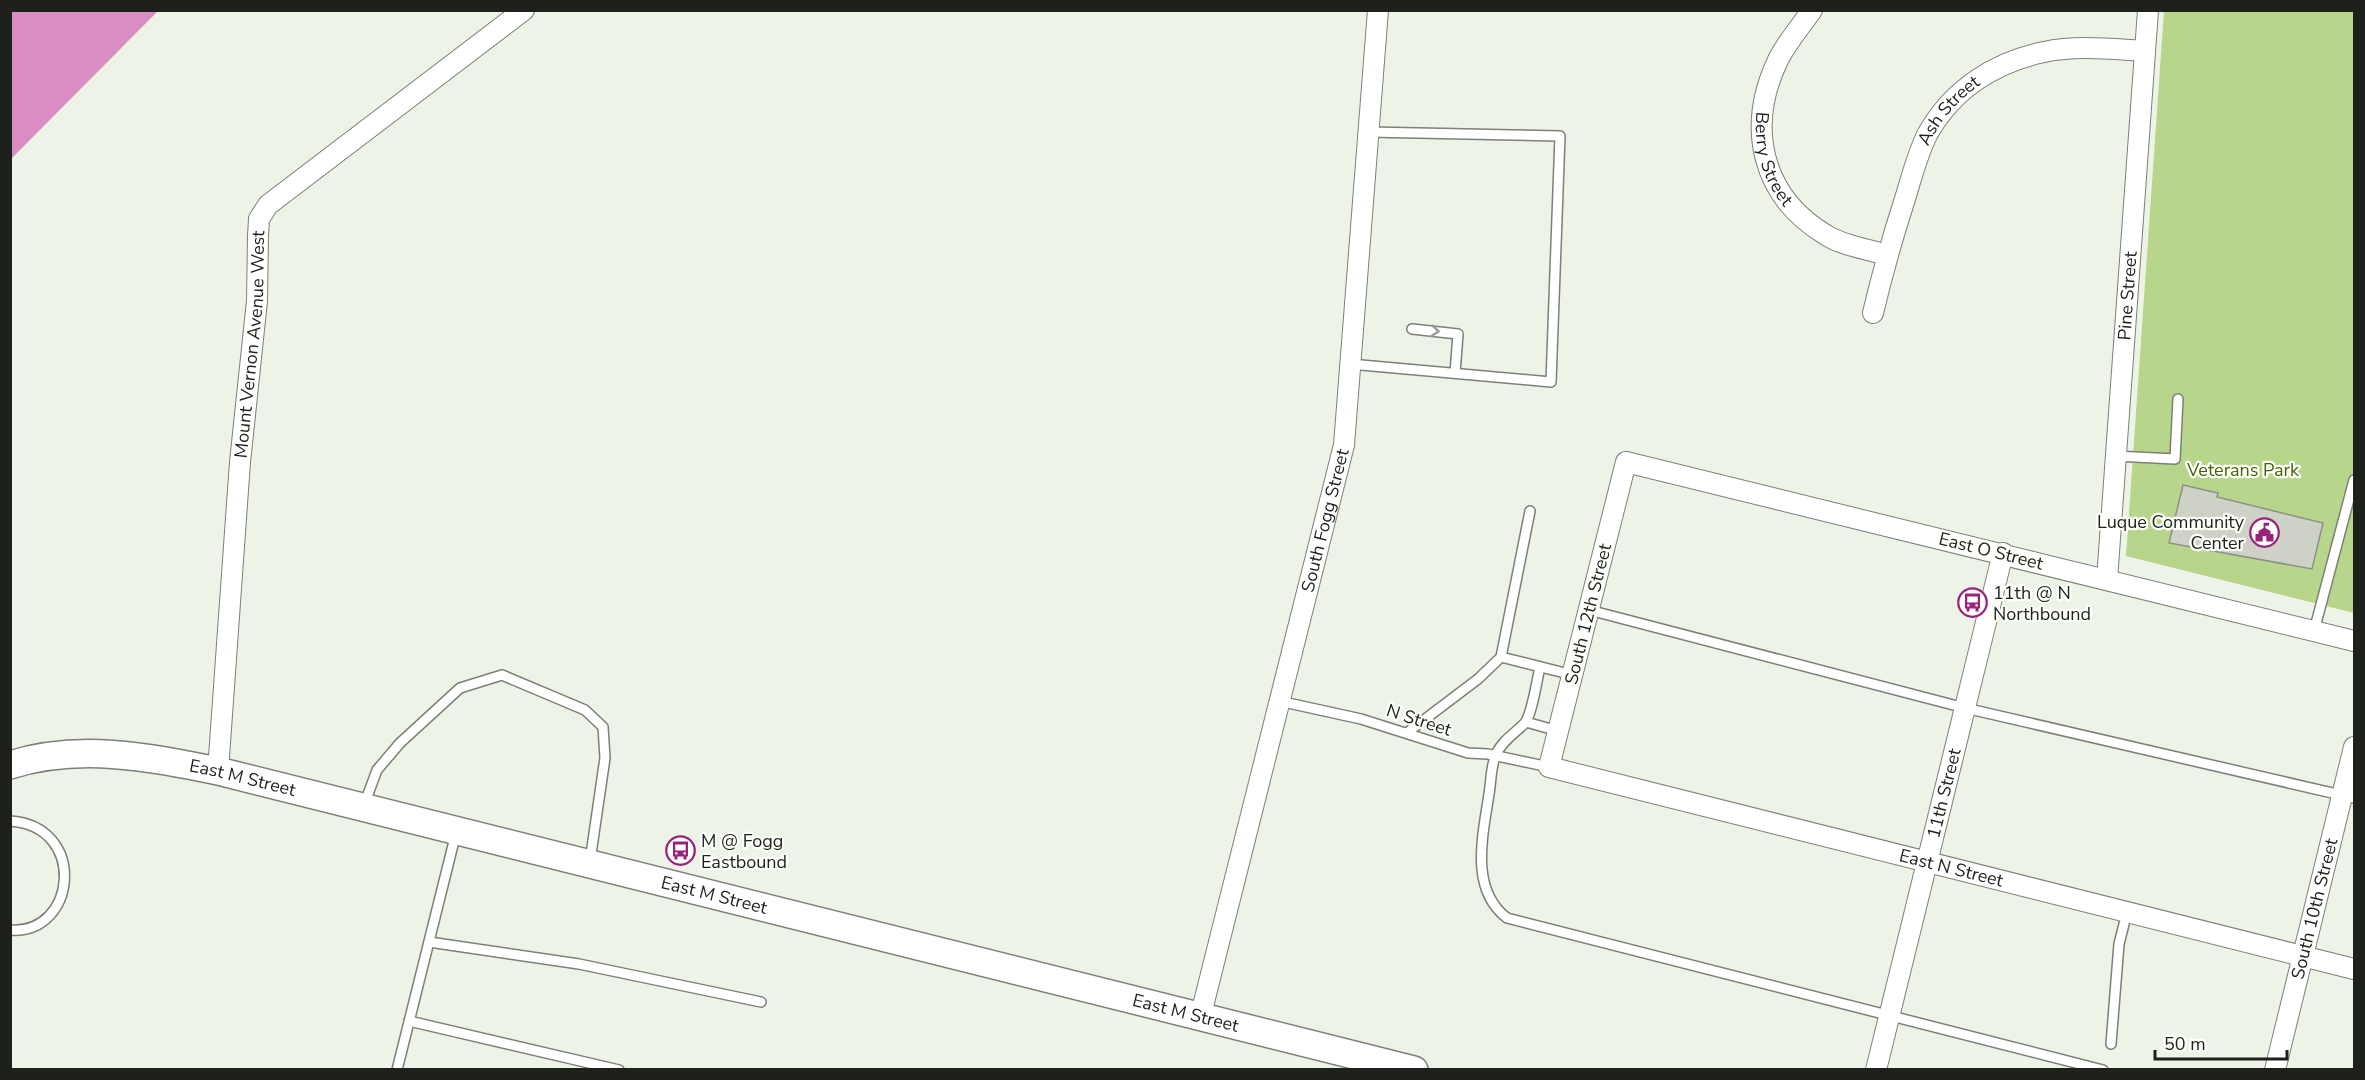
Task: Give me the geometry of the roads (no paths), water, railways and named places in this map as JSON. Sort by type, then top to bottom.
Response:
[{"type":"street","name":"Mount Vernon Avenue West","points":[[218,771],[240,462],[257,301],[259,219],[268,205],[524,10]]},
{"type":"street","name":"South Fogg Street","points":[[1200,1018],[1344,445],[1378,10]]},
{"type":"street","name":"Berry Street","points":[[1812,10],[1778,60],[1765,100],[1761,133],[1766,166],[1778,189],[1796,214],[1804,220],[1828,237],[1887,255]]},
{"type":"street","name":"Pine Street","points":[[2107,580],[2148,10]]},
{"type":"street","name":"Ash Street","points":[[1873,313],[1887,255],[1928,134],[1952,100],[1977,78],[2007,62],[2045,51],[2081,48],[2145,51]]},
{"type":"street","name":"East O Street","points":[[1626,462],[2355,641]]},
{"type":"street","name":"South 12th Street","points":[[1549,767],[1626,462]]},
{"type":"street","name":"11th Street","points":[[1876,1070],[2003,553]]},
{"type":"street","name":"South 10th Street","points":[[2275,1070],[2303,957],[2348,797],[2355,747]]},
{"type":"street","name":"East M Street","points":[[10,765],[30,759],[85,752],[136,755],[218,771],[1414,1070]]},
{"type":"street","name":"East N Street","points":[[1549,767],[2355,969]]},
{"type":"lane","points":[[1350,364],[1551,382],[1560,136],[1369,132]]},
{"type":"lane","points":[[1412,329],[1458,334],[1455,373]]},
{"type":"lane","points":[[2115,456],[2175,459],[2178,399]]},
{"type":"lane","points":[[2314,631],[2355,480]]},
{"type":"lane","points":[[1408,732],[1478,679],[1501,657],[1530,511]]},
{"type":"lane","points":[[1589,610],[1965,708],[2348,797]]},
{"type":"lane","points":[[1501,657],[1573,675]]},
{"type":"lane","points":[[1540,667],[1526,722],[1509,735],[1495,755],[1482,836],[1482,867],[1490,901],[1507,918],[2103,1070]]},
{"type":"lane","points":[[363,807],[377,770],[400,743],[460,688],[502,675],[585,710],[603,728],[606,758],[589,863]]},
{"type":"lane","name":"N Street","points":[[1280,701],[1408,732],[1468,753],[1495,755],[1549,767]]},
{"type":"lane","points":[[1526,722],[1558,731]]},
{"type":"lane","points":[[10,820],[26,822],[45,831],[59,848],[66,869],[64,890],[54,909],[38,923],[10,930]]},
{"type":"lane","points":[[397,1070],[457,830]]},
{"type":"lane","points":[[2111,1044],[2119,944],[2127,912]]},
{"type":"lane","points":[[429,942],[579,964],[760,1002]]},
{"type":"lane","points":[[409,1021],[619,1070]]},
{"type":"place","name":"Luque Community Center","points":[[2265,532]]},
{"type":"place","name":"11th @ N Northbound","points":[[1972,603]]},
{"type":"place","name":"M @ Fogg Eastbound","points":[[680,851]]},
{"type":"park label","name":"Veterans Park","points":[[2243,470]]}]
